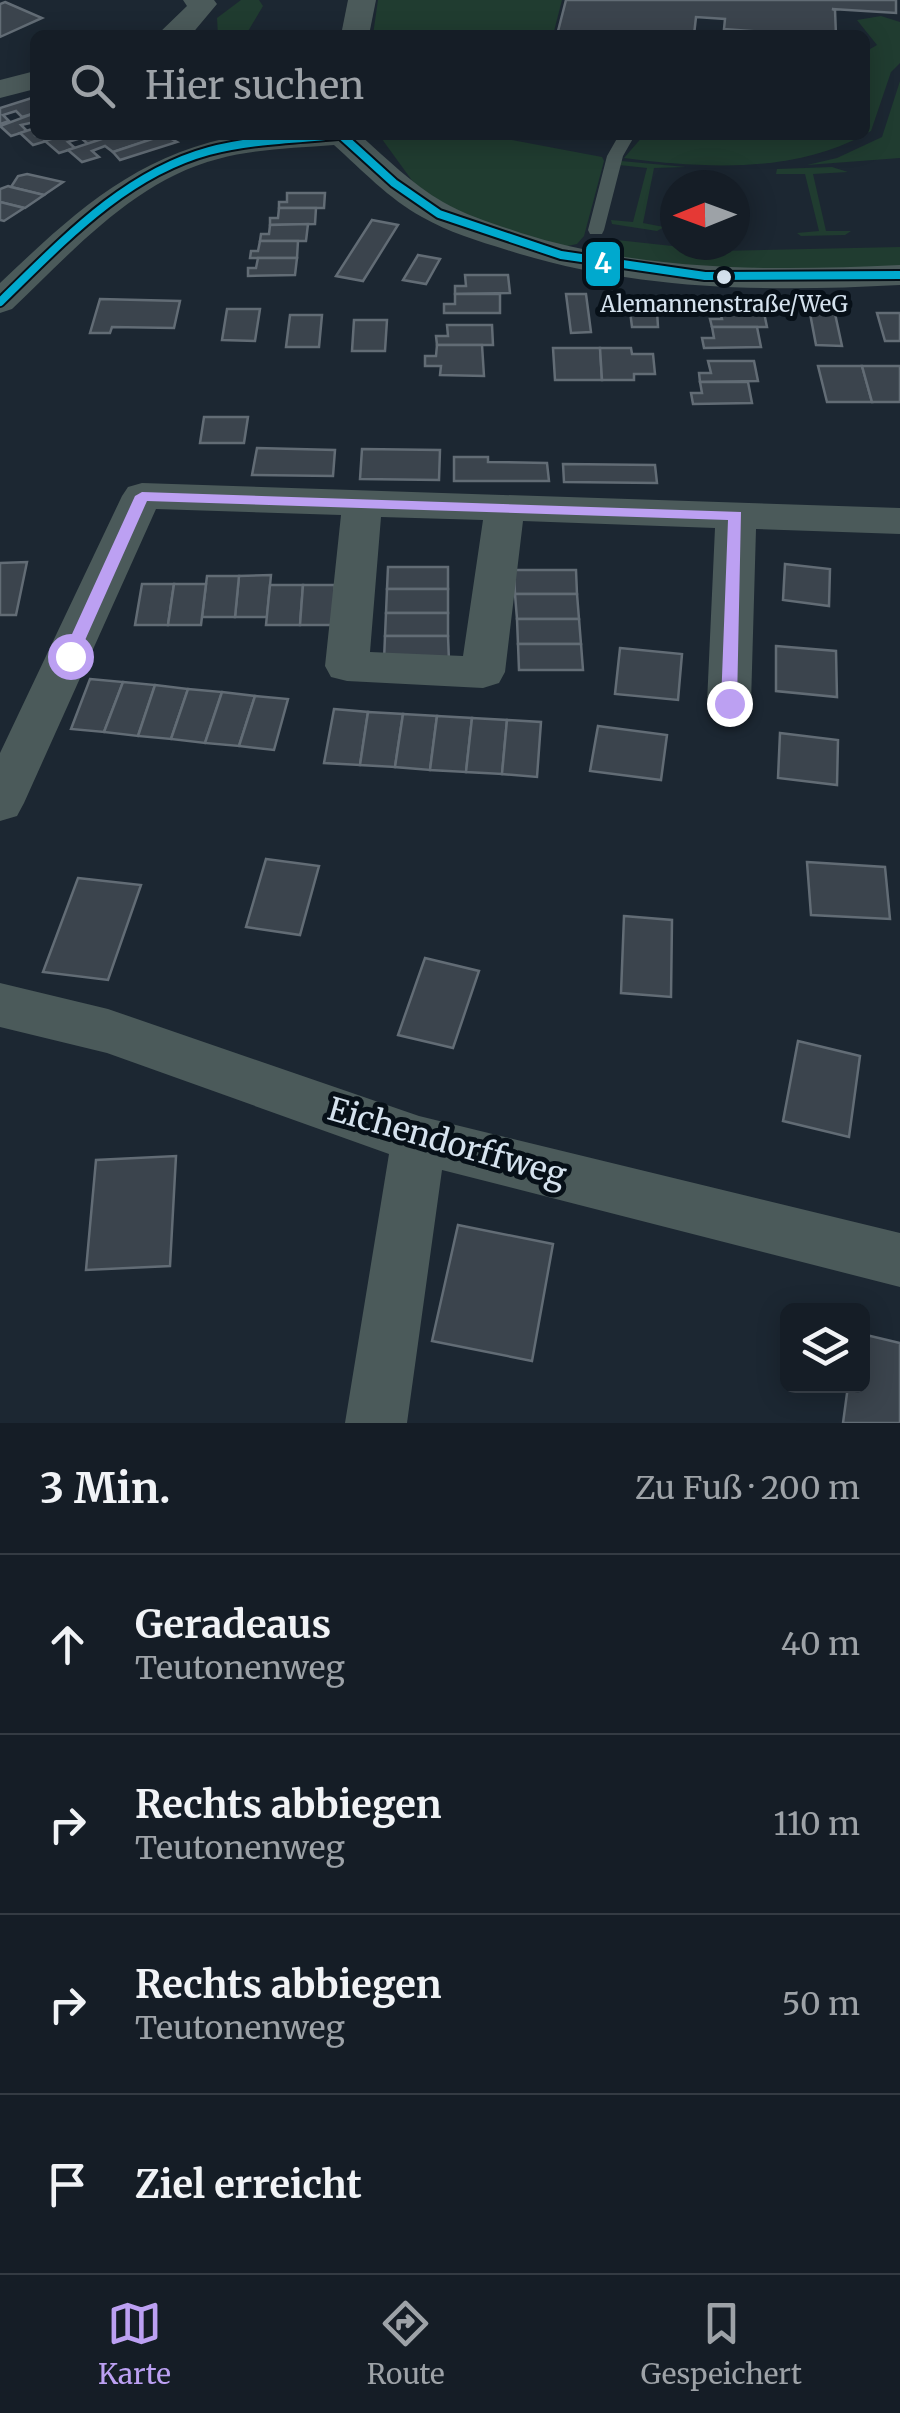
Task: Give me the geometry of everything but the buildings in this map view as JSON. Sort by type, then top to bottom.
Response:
[{"type":"street","points":[[179,30],[203,4],[198,0]]},
{"type":"street","points":[[356,30],[362,0]]},
{"type":"street","points":[[0,89],[30,81]]},
{"type":"street","points":[[0,302],[120,196],[187,158],[289,140]]},
{"type":"street","points":[[346,140],[428,208],[572,261],[724,279],[810,281],[900,275]]},
{"type":"street","points":[[0,803],[142,496],[900,521]]},
{"type":"street","points":[[362,504],[348,666],[482,672],[505,508]]},
{"type":"street","points":[[729,703],[736,515]]},
{"type":"street","name":"Eichendorffweg","points":[[0,1005],[108,1032],[419,1140],[900,1260]]},
{"type":"street","points":[[376,1423],[419,1140]]},
{"type":"lane","points":[[596,230],[615,156],[624,140]]},
{"type":"green space","points":[[241,0],[259,0],[263,6],[249,30],[218,30],[217,18]]},
{"type":"green space","points":[[378,0],[562,0],[554,30],[374,30]]},
{"type":"green space","points":[[881,16],[900,22],[900,63],[891,72],[870,132],[870,49],[877,45],[870,30],[865,30],[857,20]]},
{"type":"green space","points":[[900,81],[900,158],[807,165],[837,158],[882,137]]},
{"type":"green space","points":[[383,140],[512,140],[602,157],[604,161],[584,236],[577,244],[558,248],[473,221],[416,186]]},
{"type":"green space","points":[[640,140],[853,140],[807,156],[746,165],[624,158]]},
{"type":"green space","points":[[621,161],[686,167],[654,168],[643,223],[660,229],[612,224],[611,220],[633,222],[647,168],[619,165]]},
{"type":"green space","points":[[832,167],[848,172],[813,174],[826,231],[851,231],[845,235],[801,236],[797,233],[819,231],[805,174],[776,174],[777,169]]},
{"type":"green space","points":[[617,240],[660,245],[660,260],[750,260],[750,250],[900,247],[900,268],[839,271],[614,264],[596,248]]},
{"type":"transit line","name":"4","points":[[0,302],[110,202],[160,170],[205,152],[283,140]]},
{"type":"transit line","name":"4","points":[[347,140],[394,183],[439,214],[561,255],[705,276],[900,275]]},
{"type":"place","name":"Alemannenstraße/WeG","points":[[724,277]]},
{"type":"route","points":[[70,656],[142,496],[736,515],[729,703]]}]
